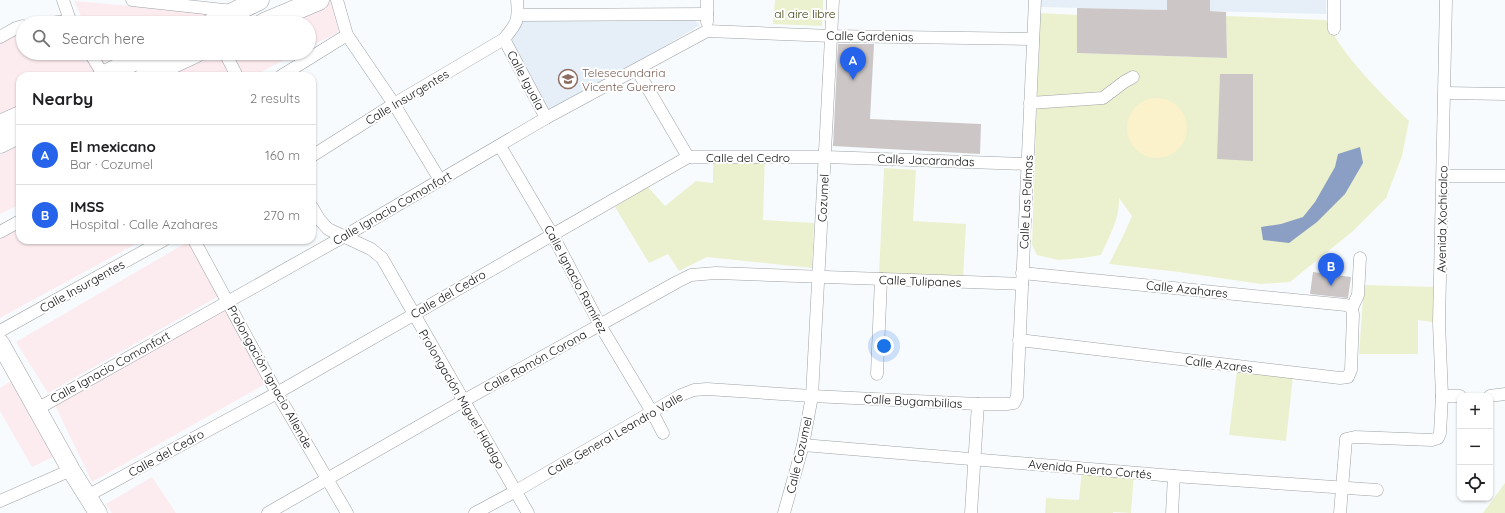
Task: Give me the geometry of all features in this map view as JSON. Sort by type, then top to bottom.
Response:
[{"type":"main road","points":[[221,16],[237,6],[259,0]]},
{"type":"main road","points":[[281,16],[319,0]]},
{"type":"main road","points":[[112,72],[136,60]]},
{"type":"main road","points":[[154,72],[180,60]]},
{"type":"main road","points":[[0,125],[16,118]]},
{"type":"main road","points":[[0,143],[16,135]]},
{"type":"street","points":[[63,0],[69,16]]},
{"type":"street","points":[[132,0],[199,7],[237,6]]},
{"type":"street","points":[[337,0],[348,36],[394,104],[440,180]]},
{"type":"street","points":[[517,0],[519,15],[707,14]]},
{"type":"street","points":[[706,31],[707,0]]},
{"type":"street","name":"Cozumel","points":[[812,396],[826,157],[833,0]]},
{"type":"street","name":"Calle Las Palmas","points":[[1014,403],[1017,397],[1035,0]]},
{"type":"street","points":[[1334,0],[1334,29]]},
{"type":"street","name":"Avenida Xochicalco","points":[[1342,489],[1346,439],[1355,437],[1432,440],[1438,438],[1440,433],[1442,396],[1439,323],[1446,0]]},
{"type":"street","points":[[199,7],[205,16]]},
{"type":"street","name":"Calle Iguala","points":[[519,15],[514,26],[504,39],[546,118]]},
{"type":"street","points":[[0,37],[16,28]]},
{"type":"street","name":"Calle Gardenias","points":[[706,31],[832,36],[1033,39]]},
{"type":"street","name":"Calle Ignacio Comonfort","points":[[37,409],[343,236],[546,118],[637,70],[706,31]]},
{"type":"street","points":[[316,55],[348,36]]},
{"type":"street","name":"Calle Insurgentes","points":[[316,153],[394,104],[504,39]]},
{"type":"street","points":[[94,60],[102,72]]},
{"type":"street","points":[[229,60],[235,72]]},
{"type":"street","points":[[287,72],[307,60]]},
{"type":"street","points":[[637,70],[688,157]]},
{"type":"street","points":[[1030,103],[1103,98],[1133,77]]},
{"type":"street","points":[[1445,94],[1505,94]]},
{"type":"street","name":"Calle Ignacio Ramírez","points":[[500,146],[552,234],[600,325],[663,433]]},
{"type":"street","name":"Calle del Cedro","points":[[87,496],[277,392],[688,157],[826,157]]},
{"type":"street","name":"Calle Jacarandas","points":[[826,157],[1027,164]]},
{"type":"street","points":[[1443,176],[1505,176]]},
{"type":"street","name":"Prolongación Miguel Hidalgo","points":[[316,214],[328,229],[371,249],[382,258],[463,402],[528,513]]},
{"type":"street","points":[[0,232],[16,223]]},
{"type":"street","name":"Calle Insurgentes","points":[[0,331],[157,244]]},
{"type":"street","name":"Prolongación Ignacio Allende","points":[[196,244],[277,392],[347,513]]},
{"type":"street","points":[[1352,308],[1358,295],[1360,258]]},
{"type":"street","name":"Calle Ramón Corona","points":[[268,513],[691,275],[716,273],[819,277]]},
{"type":"street","name":"Calle Tulipanes","points":[[819,277],[881,279],[1022,279]]},
{"type":"street","points":[[877,374],[881,279]]},
{"type":"street","name":"Calle Azahares","points":[[1022,279],[1346,305],[1352,308]]},
{"type":"street","name":"Calle Azares","points":[[1019,340],[1340,378],[1348,377],[1351,370],[1354,315],[1352,308]]},
{"type":"street","points":[[0,343],[71,470],[98,513]]},
{"type":"street","name":"Calle General Leandro Valle","points":[[475,513],[516,491],[681,395],[694,390],[706,389],[812,396]]},
{"type":"street","points":[[1493,396],[1505,394]]},
{"type":"street","name":"Calle Bugambilias","points":[[812,396],[978,404],[1014,403]]},
{"type":"street","name":"Calle Cozumel","points":[[784,513],[803,445],[812,396]]},
{"type":"street","points":[[1442,396],[1457,396]]},
{"type":"street","points":[[970,513],[978,404]]},
{"type":"street","name":"Avenida Puerto Cortés","points":[[803,445],[1174,476],[1342,489],[1377,490]]},
{"type":"street","points":[[0,501],[71,470]]},
{"type":"street","points":[[1172,513],[1174,476]]},
{"type":"street","points":[[1340,513],[1342,489]]},
{"type":"shaded area","points":[[331,0],[339,32],[316,44],[316,16],[298,16]]},
{"type":"shaded area","points":[[1040,0],[1326,0],[1326,14],[1040,7]]},
{"type":"shaded area","points":[[74,1],[210,13],[204,16],[81,16]]},
{"type":"shaded area","name":"Telesecundaria Vicente Guerrero","points":[[687,14],[700,25],[546,118],[504,39],[519,15]]},
{"type":"shaded area","points":[[16,30],[16,60],[89,60],[96,72],[16,72],[16,110],[0,117],[0,38]]},
{"type":"shaded area","points":[[101,60],[110,60],[102,64]]},
{"type":"shaded area","points":[[203,60],[223,60],[229,72],[178,72]]},
{"type":"shaded area","points":[[233,60],[284,60],[261,72],[238,72]]},
{"type":"shaded area","points":[[16,147],[16,206],[0,214],[0,155]]},
{"type":"shaded area","points":[[16,218],[16,244],[136,244],[0,318],[0,227]]},
{"type":"shaded area","points":[[184,244],[194,244],[226,292],[48,393],[16,342]]},
{"type":"shaded area","points":[[229,303],[267,383],[92,482],[52,399]]},
{"type":"shaded area","points":[[11,381],[55,456],[32,467],[0,411],[0,388]]},
{"type":"shaded area","points":[[152,477],[176,513],[112,513],[106,504]]},
{"type":"green space","name":"al aire libre","points":[[775,0],[823,0],[822,26],[773,24]]},
{"type":"green space","points":[[1040,13],[1077,15],[1077,53],[1227,58],[1226,16],[1326,20],[1333,34],[1352,61],[1374,86],[1409,121],[1402,156],[1386,198],[1353,231],[1290,282],[1261,284],[1179,272],[1109,264],[1132,216],[1119,198],[1116,220],[1101,255],[1058,260],[1037,255],[1032,245]]},
{"type":"green space","points":[[713,154],[765,154],[763,220],[814,223],[812,268],[707,257],[679,271],[668,254],[649,263],[615,207],[648,187],[665,206],[696,181],[713,183]]},
{"type":"green space","points":[[884,168],[916,170],[913,221],[966,224],[963,279],[879,274]]},
{"type":"green space","points":[[1364,285],[1436,287],[1439,323],[1418,320],[1418,354],[1359,354]]},
{"type":"green space","points":[[1237,370],[1293,376],[1286,441],[1229,435]]},
{"type":"green space","points":[[1082,469],[1134,473],[1131,513],[1045,513],[1046,498],[1079,500]]},
{"type":"green space","points":[[1505,483],[1505,513],[1483,513]]},
{"type":"sand","points":[[1151,98],[1163,98],[1179,106],[1185,116],[1187,128],[1185,140],[1179,150],[1163,158],[1151,158],[1135,150],[1127,134],[1127,122],[1135,106]]},
{"type":"water","points":[[1360,147],[1363,163],[1345,194],[1317,222],[1289,243],[1263,240],[1261,227],[1281,224],[1303,217],[1315,202],[1335,167],[1338,154]]},
{"type":"building","points":[[1167,0],[1210,0],[1210,11],[1226,12],[1227,58],[1077,53],[1077,8],[1167,10]]},
{"type":"building","points":[[838,44],[874,44],[870,119],[981,124],[980,154],[833,146]]},
{"type":"building","points":[[1220,74],[1253,74],[1253,161],[1217,159]]},
{"type":"building","points":[[1313,272],[1351,277],[1348,298],[1310,294]]},
{"type":"place","name":"Telesecundaria Vicente Guerrero","points":[[568,79]]},
{"type":"place","name":"El mexicano","points":[[853,80]]},
{"type":"place","name":"IMSS","points":[[1331,286]]}]
